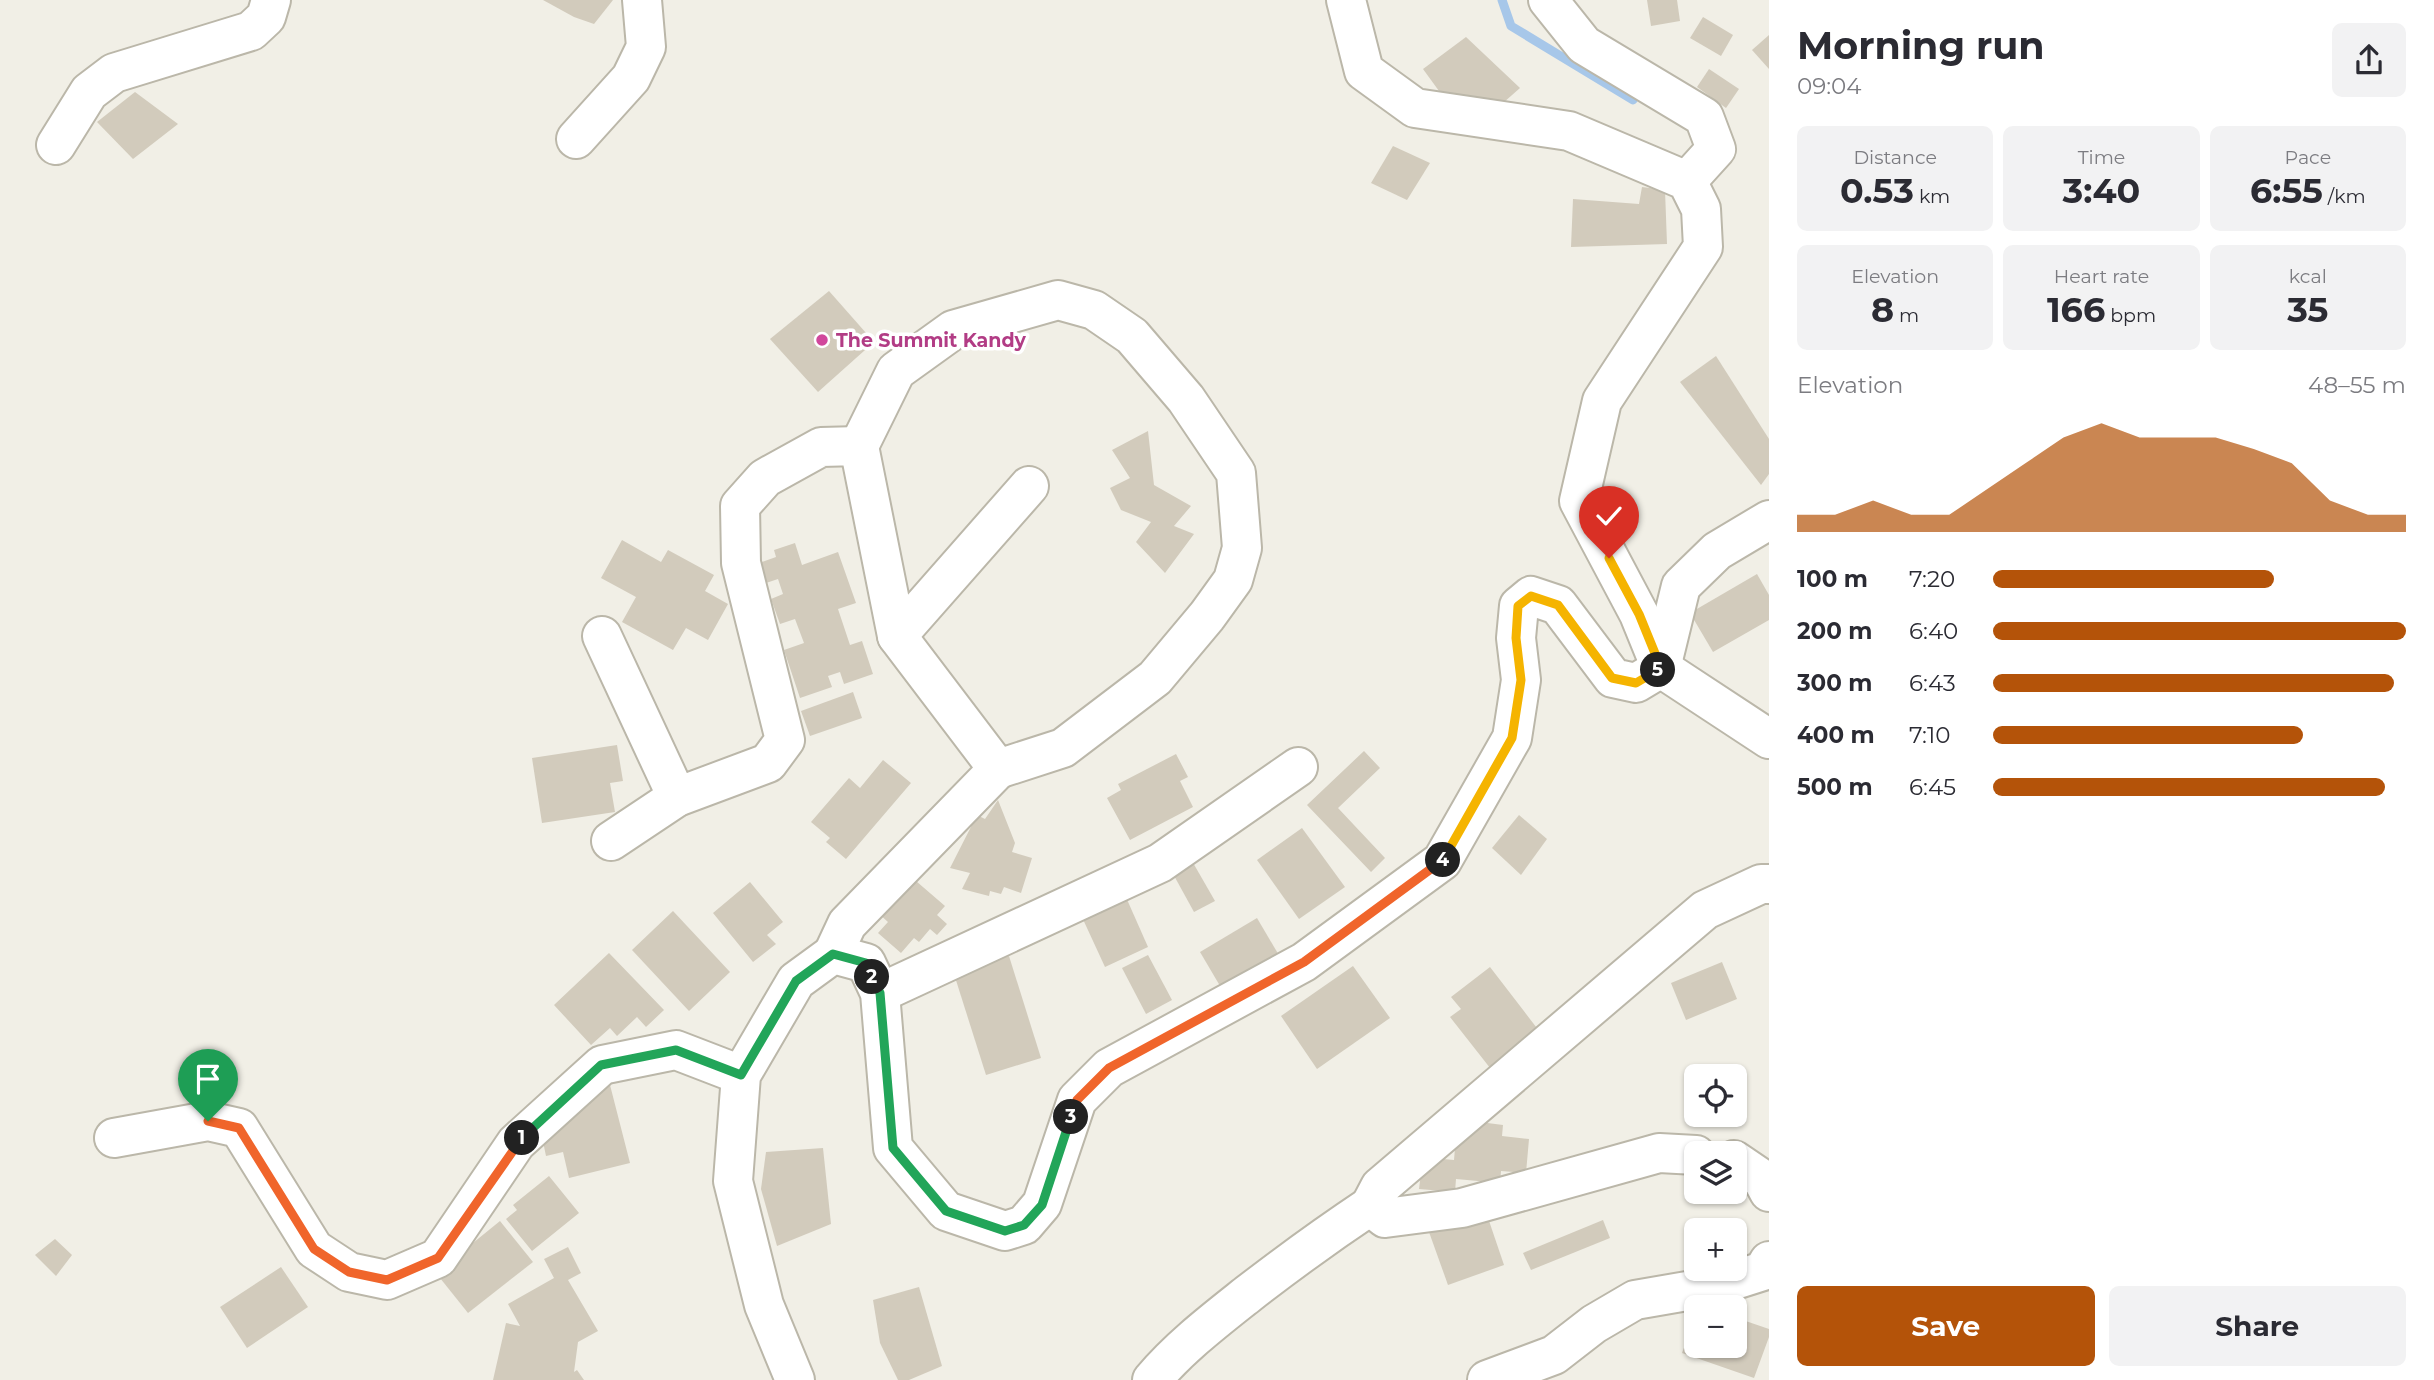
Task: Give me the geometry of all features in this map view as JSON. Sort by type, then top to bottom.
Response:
[{"type":"street","points":[[56,145],[89,92],[114,73],[251,31],[267,17],[271,0]]},
{"type":"street","points":[[576,139],[631,78],[646,47],[642,0]]},
{"type":"street","points":[[1346,0],[1364,71],[1415,108],[1569,131],[1687,181],[1702,209],[1703,247],[1602,401],[1579,501],[1639,614],[1661,668],[1769,739]]},
{"type":"street","points":[[1548,0],[1584,45],[1704,117],[1716,149],[1687,181]]},
{"type":"street","points":[[795,1380],[764,1305],[733,1181],[741,1075],[796,981],[833,954],[847,924],[998,769],[1063,748],[1155,677],[1233,580],[1241,548],[1236,473],[1186,399],[1132,336],[1094,310],[1058,300],[953,330],[896,371],[859,446],[897,636],[998,769]]},
{"type":"street","points":[[611,841],[677,797],[768,763],[785,740],[741,563],[740,506],[765,478],[821,447],[859,446]]},
{"type":"street","points":[[897,636],[1029,486]]},
{"type":"street","points":[[833,954],[866,963],[880,993],[893,1148],[946,1211],[1005,1231],[1024,1225],[1042,1205],[1077,1100],[1109,1068],[1304,962],[1442,861],[1512,738],[1521,680],[1516,638],[1518,606],[1531,596],[1558,605],[1612,678],[1636,683],[1661,668],[1681,586],[1717,551],[1769,520]]},
{"type":"street","points":[[602,636],[677,797]]},
{"type":"street","points":[[880,993],[1160,863],[1298,767]]},
{"type":"street","points":[[1152,1380],[1175,1354],[1222,1314],[1313,1244],[1370,1206],[1380,1187],[1705,909],[1761,884],[1769,884]]},
{"type":"street","points":[[114,1138],[208,1121],[239,1128],[314,1249],[349,1272],[387,1280],[438,1258],[516,1143],[601,1065],[676,1050],[741,1075]]},
{"type":"street","points":[[1370,1206],[1385,1219],[1462,1208],[1659,1153],[1684,1154]]},
{"type":"street","points":[[1747,1169],[1762,1179],[1769,1192]]},
{"type":"street","points":[[1487,1380],[1554,1355],[1594,1324],[1635,1300],[1716,1286],[1763,1271],[1769,1261]]},
{"type":"building","points":[[543,0],[613,0],[594,24],[574,17]]},
{"type":"building","points":[[1647,0],[1677,0],[1680,21],[1651,26]]},
{"type":"building","points":[[1703,17],[1733,35],[1721,56],[1690,38]]},
{"type":"building","points":[[1769,35],[1769,69],[1752,50]]},
{"type":"building","points":[[1466,37],[1520,88],[1495,110],[1467,103],[1439,91],[1423,69]]},
{"type":"building","points":[[1709,69],[1739,89],[1726,108],[1697,87]]},
{"type":"building","points":[[135,92],[178,124],[133,159],[97,122]]},
{"type":"building","points":[[1393,146],[1430,163],[1407,200],[1371,183]]},
{"type":"building","points":[[1642,187],[1665,190],[1667,244],[1571,247],[1573,199],[1639,204]]},
{"type":"building","name":"The Summit Kandy","points":[[829,291],[874,342],[818,392],[770,339]]},
{"type":"building","points":[[1716,356],[1769,439],[1769,474],[1761,485],[1680,382]]},
{"type":"building","points":[[1148,431],[1154,485],[1191,506],[1174,526],[1194,534],[1165,573],[1136,542],[1151,522],[1121,510],[1110,488],[1130,478],[1112,450]]},
{"type":"building","points":[[622,540],[661,562],[668,550],[714,575],[705,591],[728,604],[708,640],[686,628],[673,650],[622,622],[636,597],[601,578]]},
{"type":"building","points":[[795,543],[802,565],[838,552],[856,603],[838,609],[850,645],[862,641],[873,674],[844,684],[840,672],[828,676],[832,687],[800,698],[784,650],[804,643],[795,619],[780,624],[771,599],[783,594],[778,579],[763,584],[756,564],[776,557],[774,550]]},
{"type":"building","points":[[1757,574],[1769,595],[1769,620],[1713,652],[1690,613]]},
{"type":"building","points":[[853,692],[862,718],[810,736],[801,711]]},
{"type":"building","points":[[617,745],[623,781],[610,783],[615,812],[542,823],[532,758]]},
{"type":"building","points":[[1364,751],[1380,768],[1338,808],[1385,858],[1371,872],[1307,805]]},
{"type":"building","points":[[1176,754],[1188,777],[1180,781],[1193,807],[1130,840],[1107,798],[1121,790],[1118,784]]},
{"type":"building","points":[[883,760],[911,783],[846,859],[826,842],[830,838],[811,822],[849,778],[860,788]]},
{"type":"building","points":[[998,800],[1015,843],[1012,852],[1032,858],[1021,893],[1004,887],[1001,894],[990,891],[989,896],[962,889],[970,873],[950,868],[977,815],[985,819]]},
{"type":"building","points":[[1519,815],[1547,839],[1521,875],[1492,848]]},
{"type":"building","points":[[1302,828],[1345,887],[1299,919],[1257,860]]},
{"type":"building","points":[[1192,861],[1215,901],[1194,912],[1172,872]]},
{"type":"building","points":[[909,875],[945,906],[937,915],[947,924],[937,935],[930,929],[919,942],[914,938],[901,953],[878,933],[888,922],[877,912]]},
{"type":"building","points":[[750,882],[783,922],[767,935],[776,944],[753,962],[713,913]]},
{"type":"building","points":[[1125,895],[1148,947],[1105,967],[1081,915]]},
{"type":"building","points":[[673,911],[730,972],[689,1011],[632,950]]},
{"type":"building","points":[[1257,918],[1280,957],[1223,991],[1200,952]]},
{"type":"building","points":[[609,953],[664,1010],[646,1027],[637,1017],[617,1036],[610,1028],[591,1045],[554,1005]]},
{"type":"building","points":[[1148,955],[1172,1000],[1146,1014],[1122,968]]},
{"type":"building","points":[[1009,956],[1041,1058],[986,1075],[954,974]]},
{"type":"building","points":[[1722,962],[1737,999],[1686,1020],[1671,983]]},
{"type":"building","points":[[1353,966],[1390,1018],[1317,1069],[1281,1016]]},
{"type":"building","points":[[1490,967],[1543,1036],[1494,1073],[1450,1017],[1461,1009],[1451,997]]},
{"type":"building","points":[[610,1085],[630,1163],[569,1178],[563,1152],[546,1156],[541,1132],[575,1093]]},
{"type":"building","points":[[1472,1121],[1503,1125],[1502,1136],[1529,1139],[1526,1173],[1501,1171],[1500,1183],[1456,1179],[1455,1192],[1419,1189],[1422,1165],[1432,1158],[1454,1160],[1456,1136],[1470,1138]]},
{"type":"building","points":[[823,1148],[831,1224],[777,1246],[761,1189],[766,1152]]},
{"type":"building","points":[[549,1176],[579,1213],[532,1251],[506,1219],[517,1210],[513,1205]]},
{"type":"building","points":[[1486,1212],[1504,1265],[1448,1285],[1429,1232]]},
{"type":"building","points":[[1603,1220],[1610,1238],[1531,1270],[1523,1253]]},
{"type":"building","points":[[500,1221],[533,1262],[468,1313],[436,1273]]},
{"type":"building","points":[[55,1239],[72,1255],[56,1276],[35,1255]]},
{"type":"building","points":[[568,1247],[581,1273],[568,1280],[598,1331],[578,1342],[574,1372],[577,1370],[584,1380],[493,1380],[506,1323],[520,1326],[508,1304],[554,1278],[544,1259]]},
{"type":"building","points":[[281,1267],[308,1307],[247,1348],[220,1307]]},
{"type":"building","points":[[919,1287],[942,1366],[909,1380],[898,1380],[880,1343],[873,1300]]},
{"type":"building","points":[[1747,1321],[1769,1329],[1769,1337],[1754,1378],[1696,1358],[1747,1358]]},
{"type":"waterway","points":[[1502,0],[1511,26],[1633,100]]},
{"type":"place","name":"The Summit Kandy","points":[[822,340]]},
{"type":"route","points":[[208,1121],[239,1128],[314,1249],[349,1272],[387,1280],[438,1258],[516,1143],[601,1065],[676,1050],[741,1075],[796,981],[833,954],[866,963],[880,993],[893,1148],[946,1211],[1005,1231],[1024,1225],[1042,1205],[1077,1100],[1109,1068],[1304,962],[1442,861],[1512,738],[1521,680],[1516,638],[1518,606],[1531,596],[1558,605],[1612,678],[1636,683],[1661,668],[1639,614],[1609,558]]}]
